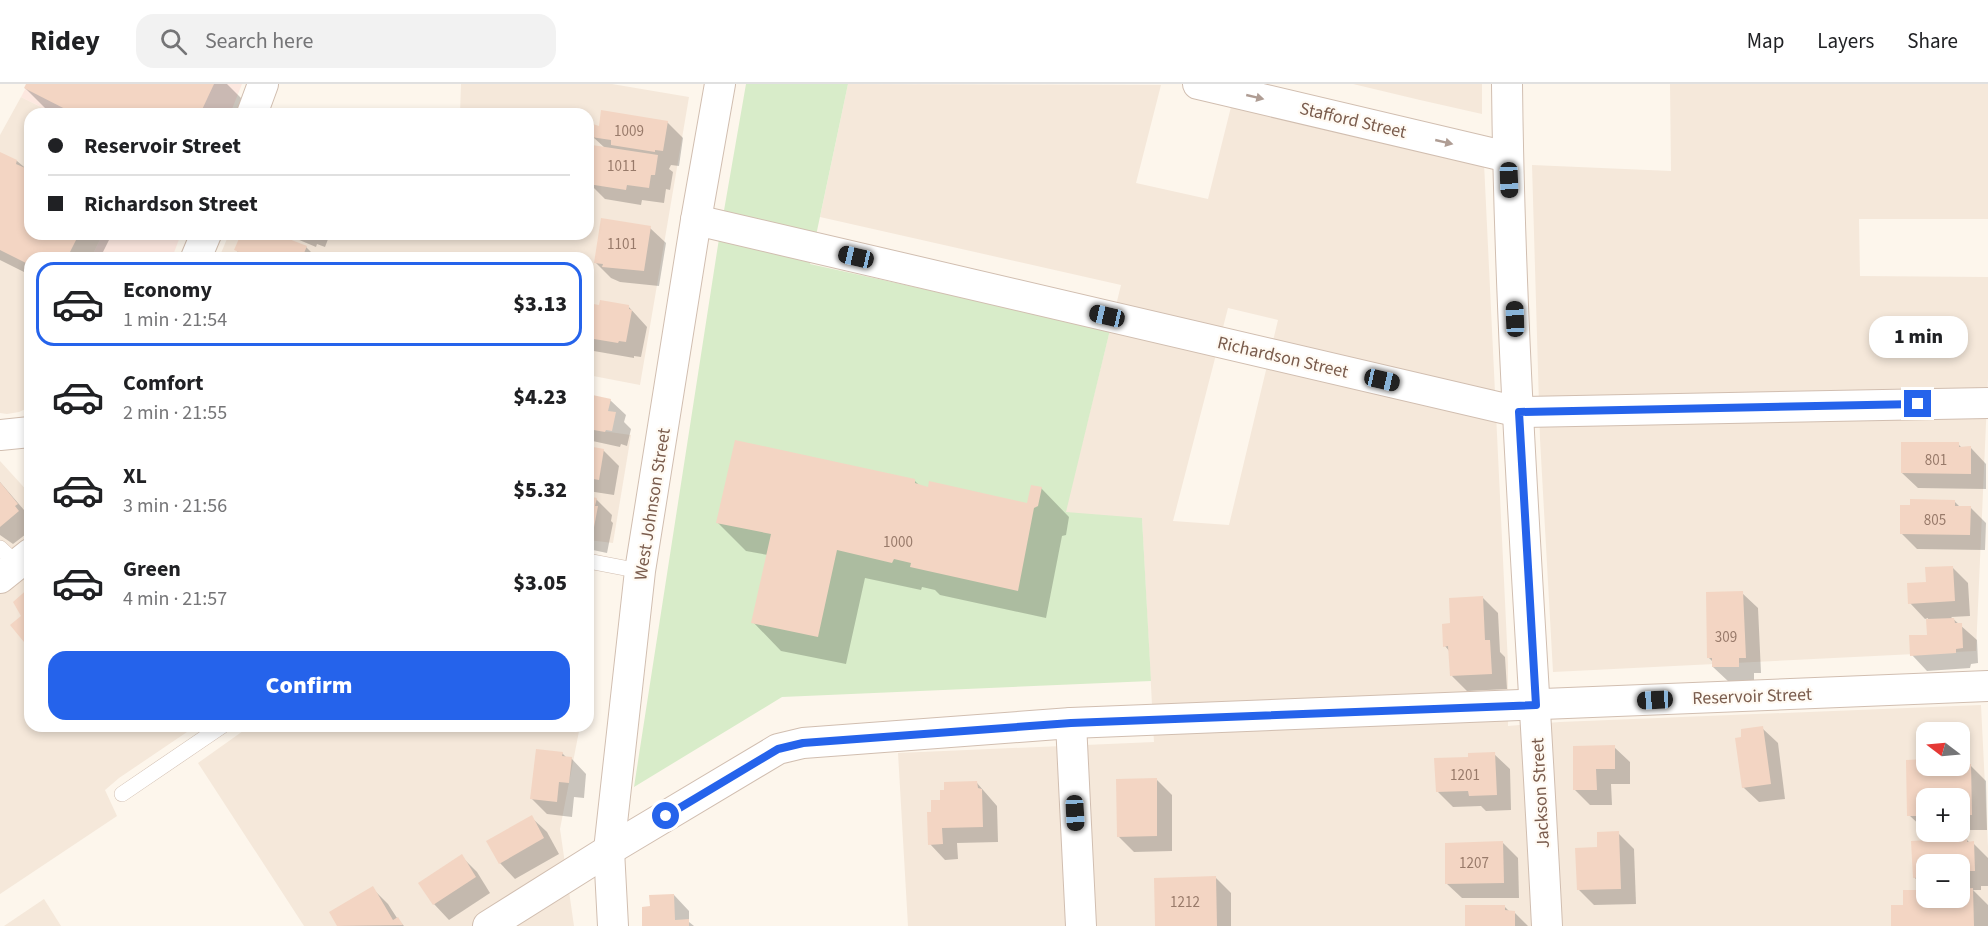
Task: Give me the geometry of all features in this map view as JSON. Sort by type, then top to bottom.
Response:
[{"type":"street","points":[[254,108],[262,84]]},
{"type":"street","name":"West Johnson Street","points":[[613,926],[609,850],[640,571],[720,84]]},
{"type":"street","name":"Stafford Street","points":[[1198,84],[1508,157]]},
{"type":"street","name":"Jackson Street","points":[[1507,84],[1519,412],[1547,926]]},
{"type":"street","name":"Richardson Street","points":[[696,220],[1519,412],[1988,403]]},
{"type":"street","points":[[0,435],[24,433]]},
{"type":"street","name":"Reservoir Street","points":[[488,926],[609,850],[778,749],[803,743],[1071,723],[1988,686]]},
{"type":"street","points":[[1071,723],[1081,926]]},
{"type":"lane","points":[[594,562],[640,571]]},
{"type":"lane","points":[[122,794],[213,732]]},
{"type":"shaded area","points":[[28,84],[242,84],[232,108],[43,108],[21,97]]},
{"type":"shaded area","points":[[461,84],[612,84],[689,97],[640,385],[594,376],[594,252],[222,252],[226,240],[594,240],[594,108],[460,108]]},
{"type":"shaded area","points":[[848,84],[1161,85],[1136,183],[1208,199],[1232,103],[1484,163],[1508,664],[1508,726],[1981,705],[1988,847],[1988,926],[908,926],[898,753],[1154,742],[1142,519],[1065,513],[1121,285],[820,217]],"holes":[[[1228,308],[1278,320],[1229,525],[1173,521]]]},
{"type":"shaded area","points":[[1353,84],[1482,84],[1482,114],[1420,100]]},
{"type":"shaded area","points":[[1670,84],[1988,84],[1988,219],[1859,219],[1860,276],[1988,277],[1988,378],[1976,651],[1553,672],[1540,439],[1532,165],[1671,171]]},
{"type":"shaded area","points":[[21,97],[43,108],[24,108],[24,240],[100,240],[94,252],[24,252],[24,410],[7,414],[0,413],[0,135]]},
{"type":"shaded area","points":[[100,240],[179,240],[174,252],[94,252]]},
{"type":"shaded area","points":[[594,430],[631,435],[613,543],[594,541]]},
{"type":"shaded area","points":[[0,461],[24,487],[24,732],[187,732],[105,790],[117,816],[0,894]]},
{"type":"shaded area","points":[[242,732],[579,732],[560,829],[574,926],[304,926],[198,763]]},
{"type":"shaded area","points":[[44,899],[61,926],[4,926]]},
{"type":"green space","points":[[746,84],[848,84],[810,264],[1110,330],[1066,512],[1142,518],[1151,681],[782,697],[634,787],[718,245]]},
{"type":"building","points":[[26,84],[214,84],[203,108],[63,108],[24,88]]},
{"type":"building","points":[[601,110],[668,121],[663,151],[655,150],[655,152],[611,145],[611,140],[594,137],[594,124],[599,126]]},
{"type":"building","points":[[594,145],[658,155],[655,175],[651,175],[649,188],[627,185],[626,190],[594,185]]},
{"type":"building","points":[[0,152],[17,160],[16,164],[24,167],[24,240],[76,240],[70,252],[24,252],[24,262],[0,250]]},
{"type":"building","points":[[601,218],[651,226],[644,271],[602,267],[603,264],[594,263]]},
{"type":"building","points":[[238,240],[292,240],[307,246],[304,252],[238,252],[234,250]]},
{"type":"building","points":[[600,300],[629,305],[629,309],[632,310],[626,342],[594,339],[594,304],[599,305]]},
{"type":"building","points":[[594,395],[611,399],[608,411],[616,412],[612,431],[606,430],[605,432],[594,430]]},
{"type":"building","points":[[735,440],[915,479],[915,483],[928,487],[929,481],[1027,503],[1031,485],[1042,487],[1038,506],[1034,508],[1018,591],[910,567],[911,563],[894,559],[892,563],[837,550],[818,637],[751,623],[771,534],[716,523]]},
{"type":"building","points":[[1901,442],[1959,442],[1959,447],[1971,446],[1971,474],[1901,473]]},
{"type":"building","points":[[594,447],[604,449],[599,480],[594,479]]},
{"type":"building","points":[[0,482],[18,504],[15,506],[19,511],[0,527]]},
{"type":"building","points":[[594,497],[597,498],[595,506],[598,506],[594,527]]},
{"type":"building","points":[[1910,499],[1955,500],[1955,506],[1971,506],[1970,535],[1900,534],[1900,505],[1910,505]]},
{"type":"building","points":[[1953,566],[1955,601],[1908,604],[1907,583],[1926,582],[1925,567]]},
{"type":"building","points":[[1743,591],[1746,658],[1739,658],[1739,667],[1712,667],[1712,658],[1707,658],[1706,592]]},
{"type":"building","points":[[24,592],[24,642],[10,625],[21,616],[13,602]]},
{"type":"building","points":[[1483,596],[1485,640],[1490,640],[1492,674],[1450,676],[1448,646],[1443,647],[1442,624],[1450,623],[1449,598]]},
{"type":"building","points":[[1954,618],[1955,623],[1962,623],[1963,648],[1956,649],[1956,653],[1910,656],[1909,635],[1927,635],[1926,619]]},
{"type":"building","points":[[1763,726],[1771,784],[1742,788],[1735,738],[1741,737],[1741,729]]},
{"type":"building","points":[[1615,745],[1615,769],[1596,769],[1597,790],[1573,790],[1573,746]]},
{"type":"building","points":[[536,749],[563,752],[562,756],[572,757],[569,783],[559,782],[557,802],[530,799]]},
{"type":"building","points":[[1495,752],[1497,795],[1469,796],[1468,791],[1436,792],[1434,758],[1468,757],[1468,753]]},
{"type":"building","points":[[1906,760],[1916,760],[1916,776],[1970,776],[1971,764],[1972,815],[1970,815],[1970,788],[1916,788],[1916,816],[1907,816]]},
{"type":"building","points":[[1157,778],[1157,836],[1117,837],[1116,779]]},
{"type":"building","points":[[977,781],[978,788],[982,789],[983,827],[942,828],[943,844],[928,845],[927,812],[931,812],[931,800],[940,800],[940,790],[944,790],[944,782]]},
{"type":"building","points":[[532,815],[544,838],[499,864],[486,841]]},
{"type":"building","points":[[1619,831],[1621,889],[1577,890],[1575,848],[1597,847],[1597,832]]},
{"type":"building","points":[[1503,841],[1504,883],[1445,884],[1445,843]]},
{"type":"building","points":[[1911,841],[1974,841],[1975,871],[1970,871],[1970,854],[1916,854],[1916,878],[1913,878]]},
{"type":"building","points":[[462,854],[476,877],[433,905],[418,883]]},
{"type":"building","points":[[1216,876],[1217,926],[1155,926],[1154,878]]},
{"type":"building","points":[[373,886],[393,920],[398,917],[403,925],[337,926],[329,912]]},
{"type":"building","points":[[1970,888],[1973,888],[1974,926],[1891,926],[1891,905],[1903,905],[1903,890],[1916,890],[1916,908],[1970,908]]},
{"type":"building","points":[[674,894],[675,920],[689,919],[689,926],[642,926],[642,907],[650,906],[649,895]]},
{"type":"building","points":[[1465,905],[1505,905],[1505,910],[1515,911],[1515,926],[1465,926]]},
{"type":"route","points":[[666,816],[778,749],[803,743],[1071,723],[1536,705],[1519,412],[1918,404]]}]
